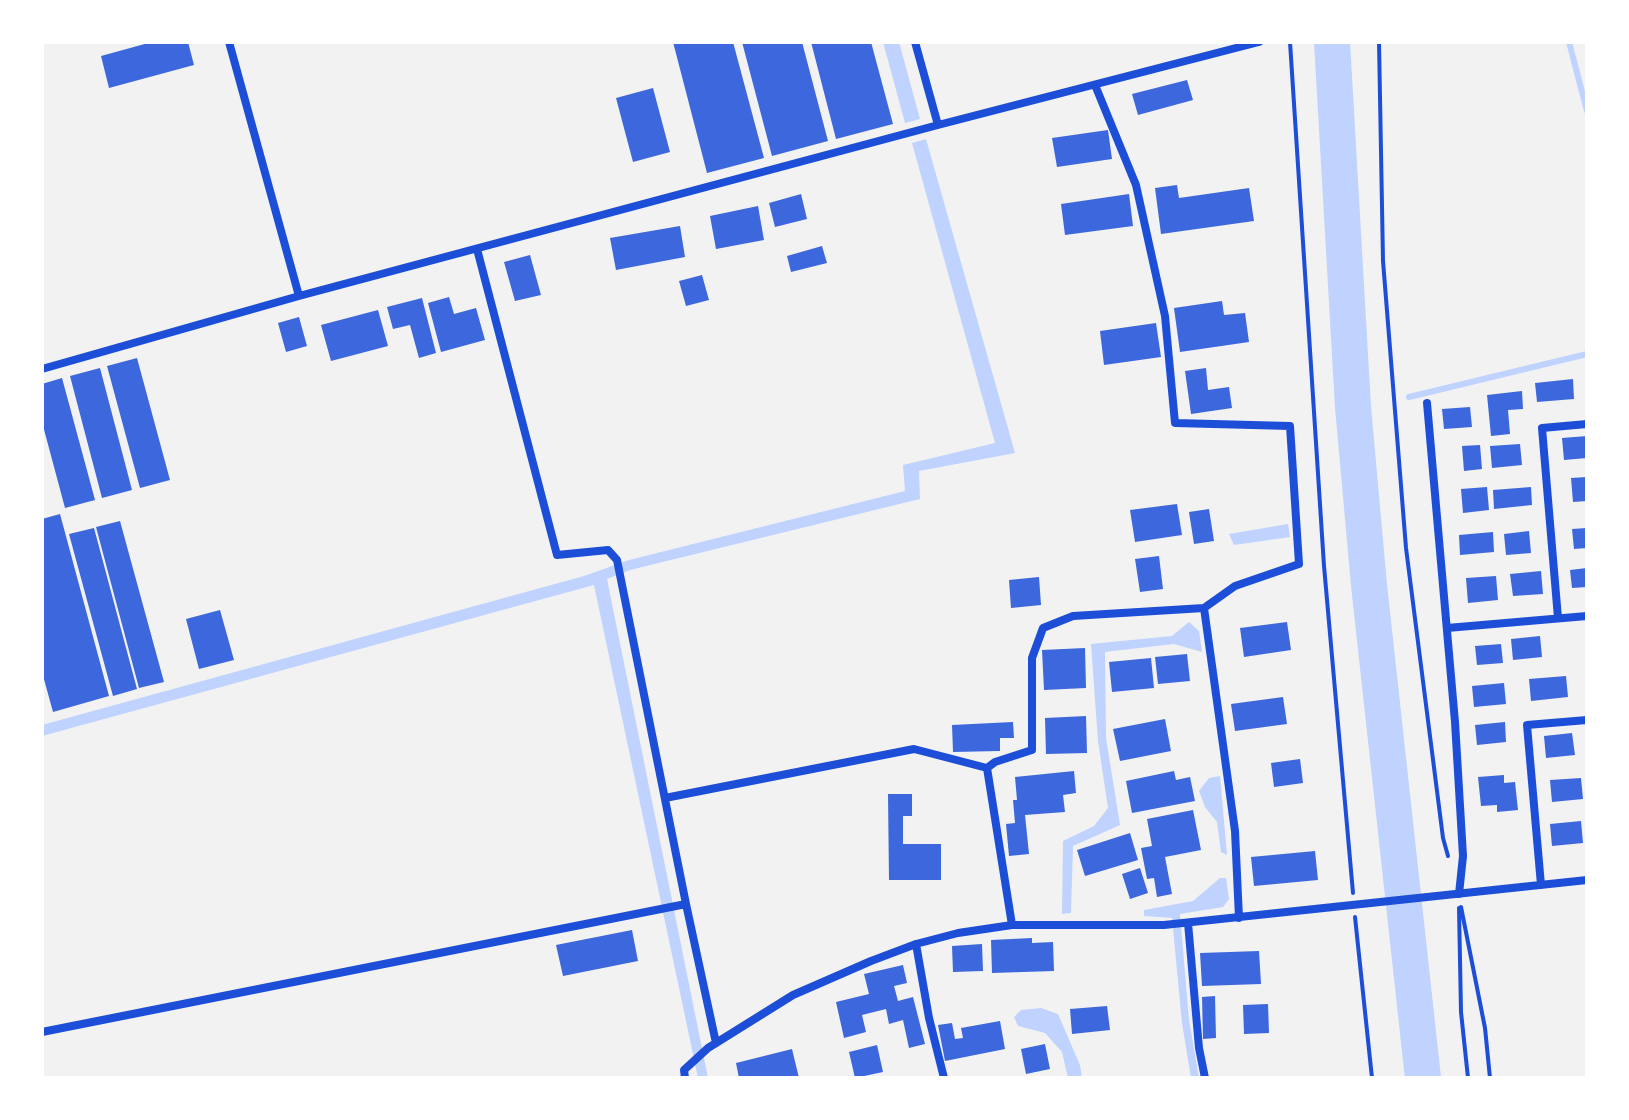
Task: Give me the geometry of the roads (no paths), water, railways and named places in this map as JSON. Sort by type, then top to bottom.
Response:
[{"type":"street","points":[[229,42],[299,296]]},
{"type":"street","points":[[915,42],[938,125]]},
{"type":"street","points":[[42,369],[299,296],[1259,42]]},
{"type":"street","points":[[987,768],[995,762],[1032,750],[1032,658],[1043,628],[1073,616],[1204,608],[1235,586],[1299,564],[1290,426],[1175,423],[1165,316],[1136,185],[1095,85]]},
{"type":"street","points":[[477,249],[557,555],[608,550],[617,560],[712,1046]]},
{"type":"street","points":[[1427,403],[1455,722],[1463,856],[1459,894]]},
{"type":"street","points":[[1558,618],[1542,428],[1587,424]]},
{"type":"street","points":[[1204,608],[1235,831],[1239,918]]},
{"type":"street","points":[[1447,628],[1587,616]]},
{"type":"street","points":[[1541,885],[1527,725],[1587,720]]},
{"type":"street","points":[[665,798],[914,749],[987,768]]},
{"type":"street","points":[[987,768],[1012,925]]},
{"type":"street","points":[[685,1078],[684,1070],[691,1062],[793,995],[916,944],[958,933],[1012,925],[1188,923],[1587,880]]},
{"type":"street","points":[[42,1032],[686,904]]},
{"type":"street","points":[[1188,923],[1199,1048],[1205,1078]]},
{"type":"street","points":[[916,944],[929,1018],[944,1078]]},
{"type":"water","points":[[883,42],[899,42],[920,119],[905,123]]},
{"type":"water","points":[[926,139],[1015,453],[919,471],[920,499],[630,570],[607,579],[708,1078],[698,1078],[594,585],[42,736],[42,725],[584,576],[629,560],[905,491],[903,465],[995,443],[912,143]]},
{"type":"water","points":[[1288,524],[1290,537],[1234,545],[1229,534]]},
{"type":"water","points":[[1189,622],[1199,631],[1202,652],[1174,644],[1105,652],[1106,738],[1120,825],[1073,846],[1071,913],[1062,914],[1063,841],[1094,826],[1108,808],[1098,741],[1091,644],[1172,636]]},
{"type":"water","points":[[1220,776],[1227,855],[1221,852],[1217,822],[1205,807],[1199,791],[1209,778]]},
{"type":"water","points":[[1220,878],[1226,878],[1229,899],[1223,907],[1180,914],[1189,1020],[1199,1078],[1191,1078],[1182,1023],[1172,918],[1144,916],[1144,910],[1193,901]]},
{"type":"water","points":[[1041,1008],[1058,1014],[1080,1065],[1082,1078],[1068,1078],[1062,1052],[1045,1033],[1018,1026],[1014,1017],[1021,1010]]},
{"type":"waterway","points":[[1332,42],[1353,407],[1369,585],[1423,1078]]},
{"type":"waterway","points":[[1569,42],[1587,111]]},
{"type":"waterway","points":[[1409,397],[1587,354]]}]
